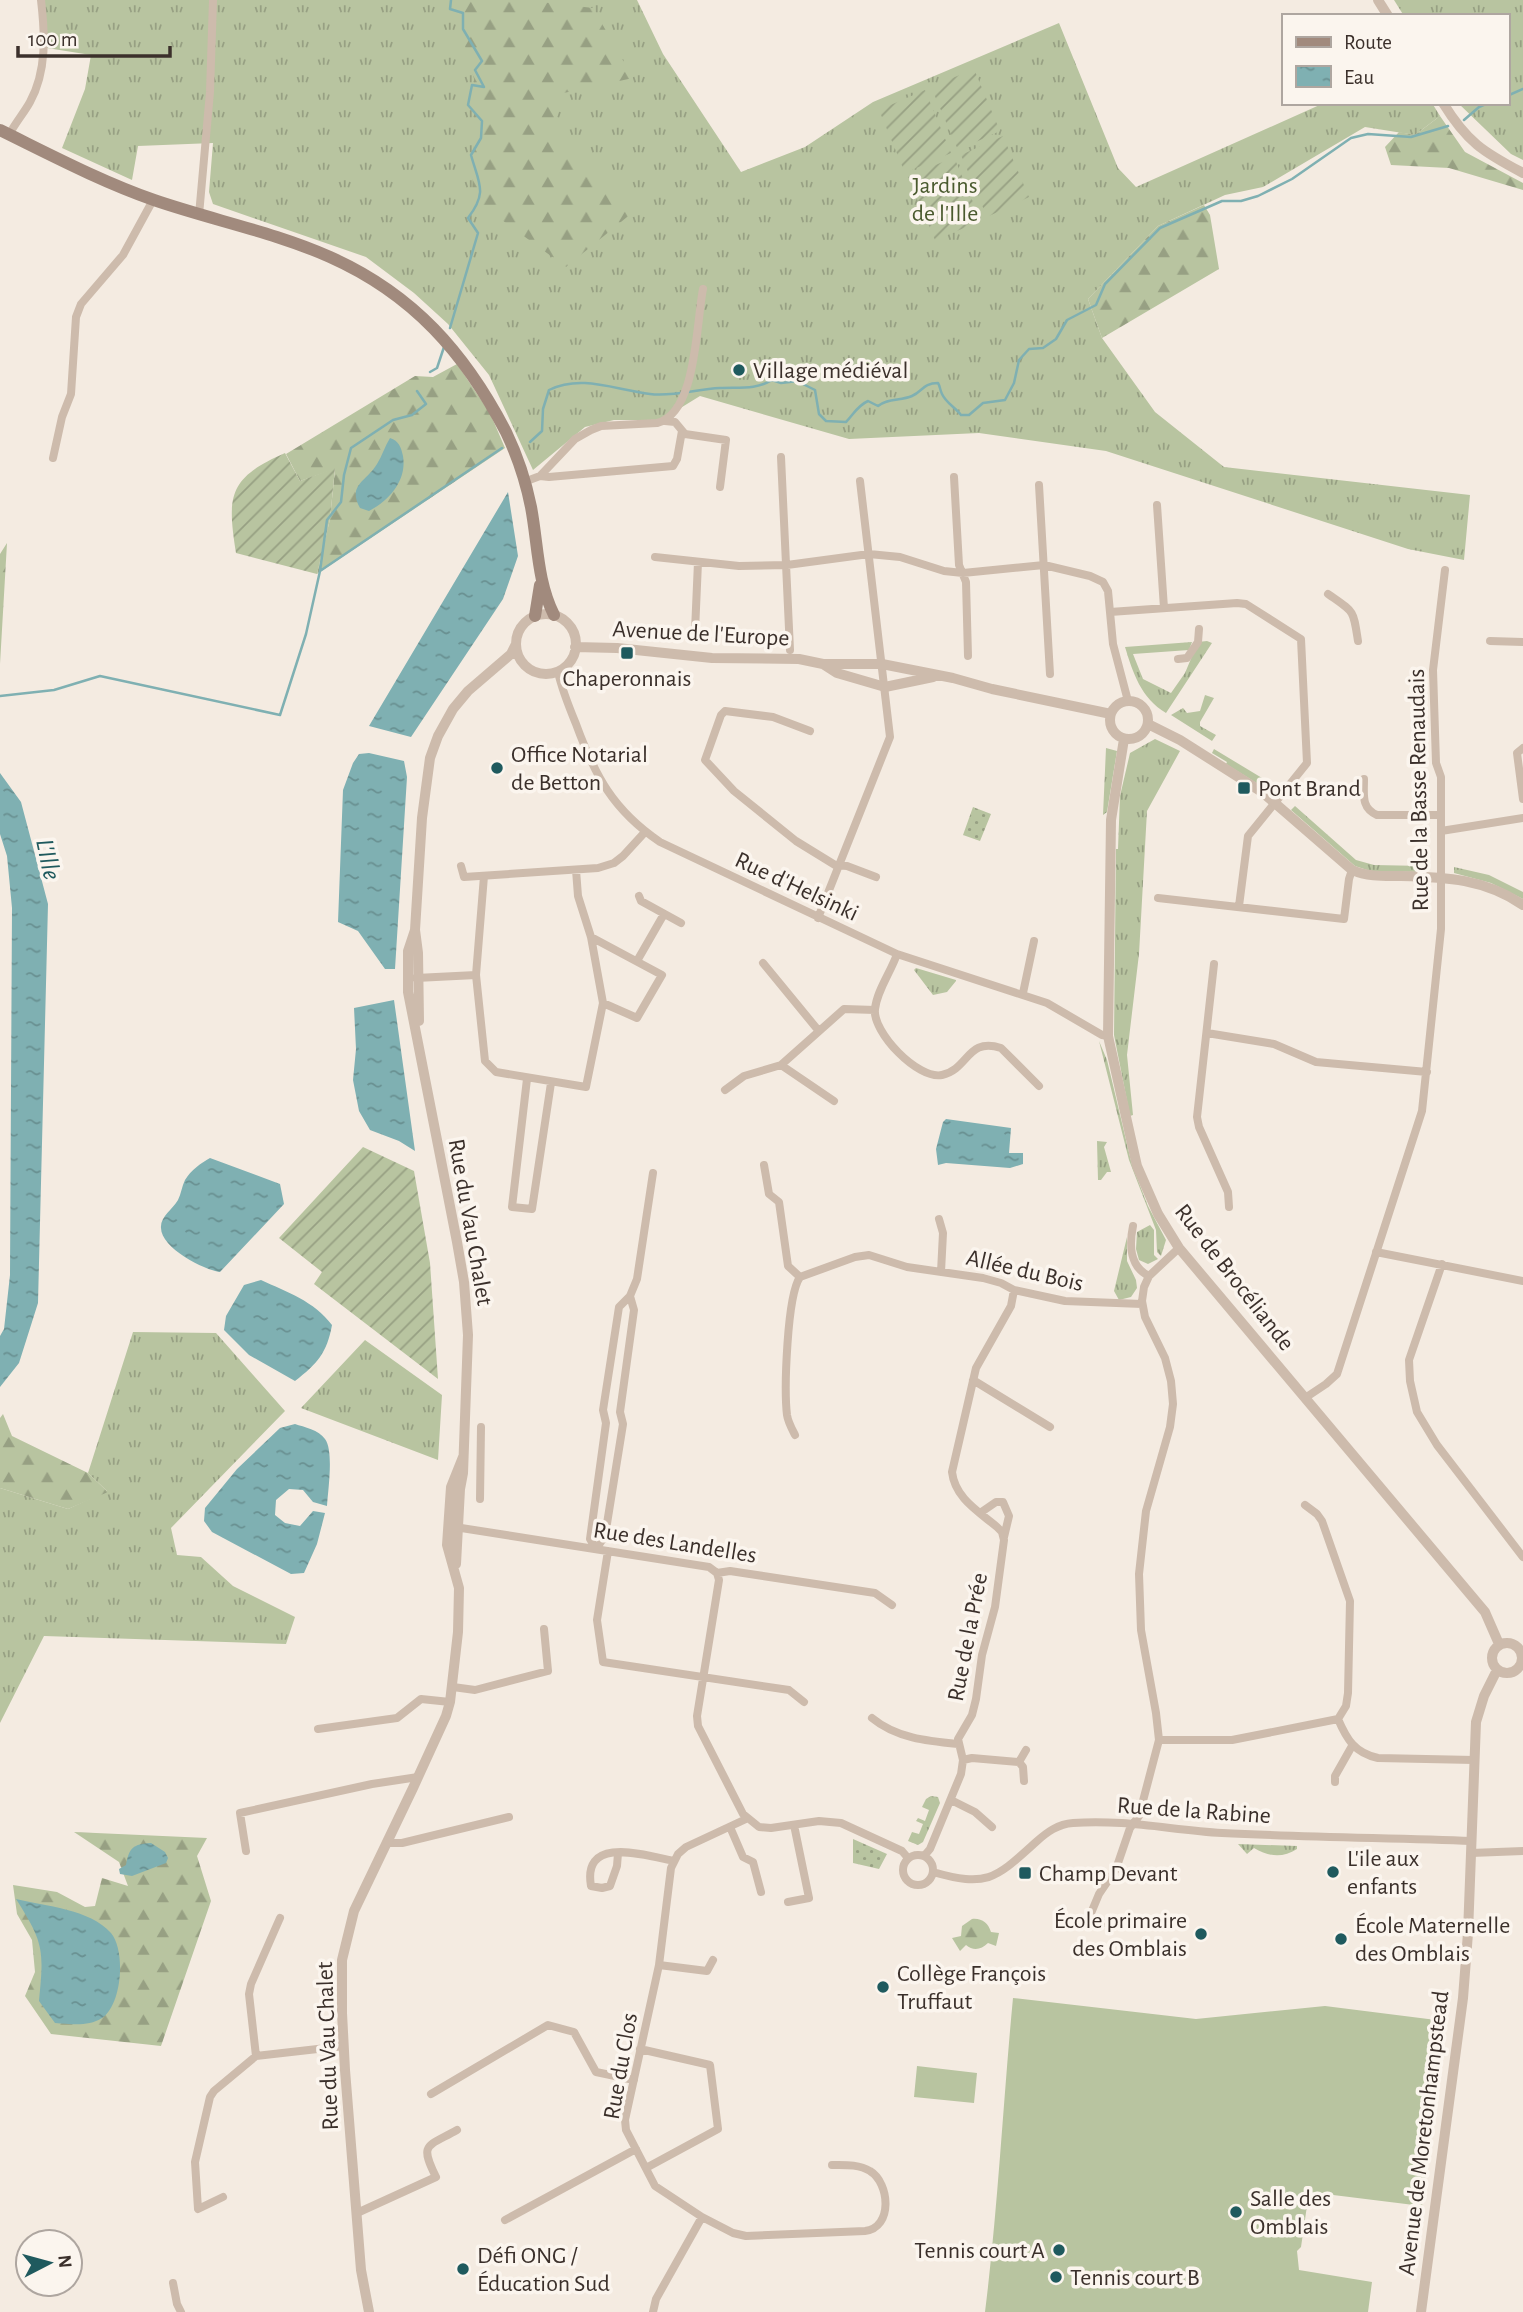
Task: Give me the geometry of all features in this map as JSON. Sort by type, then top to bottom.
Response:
[{"type":"main road","points":[[5,132],[94,176],[153,200],[298,244],[329,257],[374,280],[406,303],[462,359],[508,436],[531,507],[541,582],[554,615]]},
{"type":"main road","points":[[535,616],[541,582]]},
{"type":"street","points":[[5,132],[30,102],[39,78],[44,30],[41,0]]},
{"type":"street","points":[[199,215],[210,92],[213,0]]},
{"type":"street","points":[[1444,105],[1458,128],[1479,148],[1523,173]]},
{"type":"street","points":[[53,458],[62,417],[71,394],[76,317],[81,304],[123,255],[153,200]]},
{"type":"street","points":[[665,421],[674,413],[695,363],[703,289]]},
{"type":"street","points":[[524,482],[540,476],[575,439],[591,430],[601,426],[665,421],[675,422],[690,436],[726,440],[720,487]]},
{"type":"street","points":[[540,476],[550,478],[673,466],[676,464],[682,431]]},
{"type":"street","points":[[780,457],[790,650]]},
{"type":"street","points":[[954,477],[960,565],[966,582],[968,656]]},
{"type":"street","points":[[818,918],[890,737],[860,481]]},
{"type":"street","points":[[1039,485],[1050,674]]},
{"type":"street","points":[[1157,505],[1164,608]]},
{"type":"street","points":[[655,557],[739,566],[787,565],[869,554],[900,557],[944,571],[963,573],[1044,565],[1071,570],[1103,582],[1108,591],[1112,644],[1128,701]]},
{"type":"street","points":[[695,631],[698,562]]},
{"type":"street","name":"Rue de la Basse Renaudais","points":[[1305,1398],[1337,1374],[1422,1111],[1441,929],[1441,777],[1436,763],[1433,670],[1445,570]]},
{"type":"street","points":[[1328,594],[1355,617],[1358,641]]},
{"type":"street","points":[[1110,612],[1246,604],[1301,639],[1307,763],[1248,835],[1239,906]]},
{"type":"street","points":[[554,615],[571,627],[575,637],[573,658],[558,672],[534,672],[524,665],[518,656],[516,644],[521,627],[535,616],[554,615]]},
{"type":"street","points":[[1178,659],[1187,658],[1198,642],[1199,629]]},
{"type":"street","points":[[1490,641],[1523,642]]},
{"type":"street","name":"Rue du Vau Chalet","points":[[369,2312],[362,2282],[341,1976],[354,1911],[446,1716],[453,1687],[459,1601],[447,1545],[453,1527],[451,1487],[463,1457],[468,1335],[464,1282],[408,992],[413,978],[408,951],[415,930],[422,818],[430,758],[438,736],[453,709],[511,654],[516,644]]},
{"type":"street","name":"Avenue de l'Europe","points":[[575,648],[617,648],[712,657],[799,659],[823,664],[882,664],[1111,714]]},
{"type":"street","name":"Avenue de l'Europe","points":[[823,664],[837,673],[885,687],[939,676]]},
{"type":"street","points":[[490,672],[510,665],[524,665]]},
{"type":"street","name":"Rue d'Helsinki","points":[[558,672],[591,764],[601,783],[619,807],[645,832],[685,855],[897,954],[1023,993],[1055,1006],[1102,1035],[1108,1035]]},
{"type":"street","points":[[1128,701],[1143,706],[1148,724],[1137,739],[1124,740],[1112,730],[1111,714],[1114,708],[1128,701]]},
{"type":"street","points":[[810,731],[773,717],[725,711],[721,715],[705,760],[734,791],[796,841],[835,865],[876,877]]},
{"type":"street","points":[[1148,724],[1180,740],[1275,802],[1352,870],[1369,875],[1440,877],[1485,885],[1523,905]]},
{"type":"street","name":"Rue de Brocéliande","points":[[1124,740],[1111,820],[1108,1035],[1130,1138],[1143,1183],[1179,1248],[1485,1612],[1499,1644]]},
{"type":"street","points":[[1523,748],[1517,753],[1523,799]]},
{"type":"street","points":[[1364,779],[1364,804],[1369,811],[1377,814],[1441,815]]},
{"type":"street","points":[[1441,831],[1523,818]]},
{"type":"street","points":[[461,866],[464,877],[598,868],[629,852],[645,832]]},
{"type":"street","points":[[484,876],[476,975],[485,1061],[496,1072],[586,1087],[603,1003],[591,937],[578,896],[576,870]]},
{"type":"street","points":[[1158,898],[1344,919],[1352,870]]},
{"type":"street","points":[[639,896],[641,901],[681,923]]},
{"type":"street","points":[[637,961],[664,914]]},
{"type":"street","points":[[591,937],[662,975],[637,1018],[603,1003]]},
{"type":"street","points":[[1023,993],[1034,941]]},
{"type":"street","points":[[897,954],[875,1010],[876,1022],[883,1033],[923,1073],[945,1074],[976,1048],[983,1045],[993,1046],[1001,1048],[1039,1086]]},
{"type":"street","points":[[763,962],[818,1030]]},
{"type":"street","points":[[1213,964],[1197,1117],[1199,1128],[1228,1192],[1229,1207]]},
{"type":"street","points":[[413,978],[476,975]]},
{"type":"street","points":[[725,1090],[744,1076],[781,1065],[844,1009],[875,1010]]},
{"type":"street","points":[[1207,1033],[1274,1044],[1316,1062],[1427,1072]]},
{"type":"street","points":[[781,1065],[834,1101]]},
{"type":"street","points":[[527,1079],[512,1207],[532,1209],[551,1083]]},
{"type":"street","points":[[764,1165],[769,1195],[779,1202],[788,1266],[800,1278],[792,1294],[788,1343],[787,1417],[795,1435]]},
{"type":"street","points":[[630,1296],[634,1310],[620,1412],[623,1424],[605,1536],[596,1549],[590,1539],[606,1423],[603,1410],[619,1307],[630,1296],[637,1279],[653,1173]]},
{"type":"street","name":"Allée du Bois","points":[[939,1219],[943,1233],[942,1272]]},
{"type":"street","points":[[1133,1226],[1131,1246],[1134,1263],[1149,1276]]},
{"type":"street","points":[[1104,1923],[1089,1918],[1099,1894],[1116,1869],[1133,1824],[1139,1816],[1158,1740],[1156,1713],[1141,1630],[1139,1559],[1146,1511],[1170,1427],[1173,1404],[1165,1358],[1145,1317],[1142,1304],[1144,1287],[1149,1276],[1179,1248]]},
{"type":"street","points":[[1376,1252],[1523,1281]]},
{"type":"street","name":"Allée du Bois","points":[[800,1278],[862,1255],[907,1267],[983,1278],[1014,1290],[1085,1304],[1142,1304]]},
{"type":"street","points":[[1442,1264],[1409,1360],[1410,1381],[1417,1412],[1437,1445],[1523,1558]]},
{"type":"street","points":[[1004,1537],[997,1527],[959,1494],[952,1472],[980,1358],[1011,1306],[1014,1290]]},
{"type":"street","points":[[973,1380],[1050,1427]]},
{"type":"street","points":[[606,1423],[623,1424]]},
{"type":"street","points":[[480,1499],[481,1427]]},
{"type":"street","points":[[463,1457],[481,1455]]},
{"type":"street","name":"Rue de la Prée","points":[[958,1744],[959,1736],[972,1715],[976,1699],[982,1655],[995,1607],[1009,1516],[1003,1502],[996,1502],[980,1513]]},
{"type":"street","points":[[1158,1740],[1232,1740],[1338,1719],[1346,1706],[1348,1693],[1350,1601],[1322,1521],[1305,1505]]},
{"type":"street","name":"Rue des Landelles","points":[[453,1527],[709,1567],[717,1573],[727,1570],[875,1593],[892,1605]]},
{"type":"street","points":[[608,1550],[597,1620],[603,1661],[789,1690],[804,1702]]},
{"type":"street","points":[[717,1573],[719,1580],[697,1716],[698,1726],[746,1819],[759,1827],[771,1828],[819,1821],[841,1823],[902,1851],[908,1858]]},
{"type":"street","points":[[453,1687],[475,1690],[548,1671],[544,1629]]},
{"type":"street","points":[[1509,1643],[1518,1648],[1522,1664],[1511,1672],[1497,1670],[1491,1659],[1493,1651],[1499,1644],[1509,1643]]},
{"type":"street","name":"Avenue de Moretonhampstead","points":[[1421,2312],[1463,1998],[1476,1722],[1497,1670]]},
{"type":"street","points":[[318,1729],[397,1718],[421,1699],[450,1702]]},
{"type":"street","points":[[872,1717],[885,1729],[898,1734],[958,1744],[963,1760],[961,1774],[930,1849],[924,1856]]},
{"type":"street","points":[[1338,1719],[1352,1746],[1365,1755],[1378,1758],[1474,1760]]},
{"type":"street","points":[[1335,1782],[1335,1776],[1352,1746]]},
{"type":"street","points":[[1019,1762],[1026,1750]]},
{"type":"street","points":[[963,1760],[972,1758],[1019,1762],[1023,1767],[1024,1782]]},
{"type":"street","points":[[246,1851],[240,1813],[372,1784],[418,1777]]},
{"type":"street","points":[[951,1800],[975,1812],[992,1827]]},
{"type":"street","points":[[387,1843],[414,1840],[509,1817]]},
{"type":"street","points":[[618,1853],[617,1867],[610,1886],[591,1886],[589,1874],[596,1857],[618,1853],[631,1852],[674,1861],[686,1847],[746,1819]]},
{"type":"street","name":"Rue de la Rabine","points":[[933,1872],[962,1879],[981,1880],[995,1876],[1009,1867],[1046,1833],[1073,1823],[1133,1824],[1217,1833],[1472,1840]]},
{"type":"street","points":[[788,1902],[809,1898],[794,1825]]},
{"type":"street","points":[[730,1827],[743,1857],[753,1862],[761,1892]]},
{"type":"street","points":[[1471,1853],[1523,1851]]},
{"type":"street","points":[[913,1855],[924,1856],[932,1865],[932,1877],[924,1884],[908,1882],[903,1873],[904,1862],[913,1855]]},
{"type":"street","name":"Rue du Clos","points":[[674,1861],[659,1965],[625,2120],[626,2130],[655,2186],[702,2217],[743,2236],[876,2229],[882,2221],[885,2196],[879,2179],[862,2167],[832,2165]]},
{"type":"street","points":[[256,2056],[249,1994],[251,1983],[279,1918]]},
{"type":"street","points":[[659,1965],[707,1971],[713,1961]]},
{"type":"street","points":[[431,2094],[548,2025],[574,2032],[596,2072],[634,2080]]},
{"type":"street","points":[[223,2197],[198,2209],[195,2185],[197,2154],[211,2094],[256,2056],[344,2046]]},
{"type":"street","points":[[640,2049],[710,2065],[718,2129],[646,2168]]},
{"type":"street","points":[[357,2213],[436,2178],[426,2151],[457,2130]]},
{"type":"street","points":[[505,2220],[636,2148]]},
{"type":"street","points":[[653,2312],[656,2299],[702,2217]]},
{"type":"street","points":[[173,2283],[179,2308]]},
{"type":"green space","points":[[43,0],[637,0],[663,54],[741,172],[805,147],[873,102],[1059,23],[1118,168],[1136,187],[1320,105],[1433,105],[1440,116],[1415,135],[1365,127],[1263,187],[1225,195],[1158,226],[1088,299],[1102,338],[1155,412],[1224,467],[1470,495],[1464,560],[1408,549],[1106,451],[979,433],[849,439],[700,396],[661,420],[614,420],[585,427],[533,470],[489,375],[448,324],[414,293],[366,257],[213,204],[209,192],[213,143],[138,146],[132,180],[62,148],[85,89],[91,55],[47,48]]},
{"type":"green space","points":[[465,0],[524,0],[593,8],[633,78],[559,94],[554,140],[638,208],[566,267],[472,198],[476,86],[453,3]]},
{"type":"green space","points":[[1394,0],[1523,0],[1523,160],[1511,154],[1460,105],[1509,105],[1509,14],[1403,14]]},
{"type":"green space","name":"Jardins de l'Ille","points":[[974,69],[1000,131],[958,150],[931,87]]},
{"type":"green space","name":"Jardins de l'Ille","points":[[925,90],[951,153],[905,173],[879,110]]},
{"type":"green space","points":[[1440,116],[1465,152],[1523,183],[1523,190],[1449,168],[1391,165],[1385,147],[1399,132],[1415,135]]},
{"type":"green space","name":"Jardins de l'Ille","points":[[1003,136],[1029,197],[987,217],[961,155]]},
{"type":"green space","name":"Jardins de l'Ille","points":[[954,157],[981,221],[935,240],[908,177]]},
{"type":"green space","points":[[1204,205],[1210,215],[1219,269],[1102,338],[1088,299],[1158,226]]},
{"type":"green space","points":[[457,364],[490,413],[505,448],[317,574],[330,519],[335,469],[300,481],[286,454],[415,376],[433,377]]},
{"type":"green space","points":[[285,453],[300,481],[335,468],[330,519],[317,574],[236,553],[232,517],[236,491],[252,471]]},
{"type":"green space","points":[[7,543],[0,664],[0,554]]},
{"type":"green space","points":[[1192,642],[1189,650],[1133,654],[1143,679],[1171,693],[1185,673],[1198,642],[1212,643],[1166,713],[1144,692],[1125,647]]},
{"type":"green space","points":[[1205,695],[1214,698],[1200,726],[1216,735],[1212,741],[1171,715],[1183,708],[1187,713],[1200,711]]},
{"type":"green space","points":[[1155,739],[1180,751],[1147,811],[1139,954],[1127,1055],[1133,1115],[1130,1116],[1114,1035],[1116,849],[1120,796],[1130,753]]},
{"type":"green space","points":[[1106,748],[1117,751],[1107,812],[1103,815]]},
{"type":"green space","points":[[1214,749],[1267,781],[1263,787],[1226,764],[1227,762],[1212,753]]},
{"type":"green space","points":[[1295,806],[1356,860],[1374,865],[1424,866],[1423,872],[1370,871],[1355,866],[1291,810]]},
{"type":"green space","points":[[973,807],[991,814],[980,841],[963,835]]},
{"type":"green space","points":[[1454,867],[1489,875],[1523,892],[1523,899],[1491,883],[1454,873]]},
{"type":"green space","points":[[916,968],[956,981],[947,992],[933,995],[914,970]]},
{"type":"green space","points":[[1099,1041],[1107,1060],[1132,1165],[1148,1206],[1166,1240],[1161,1256],[1157,1252],[1156,1230],[1129,1160]]},
{"type":"green space","points":[[1097,1141],[1107,1142],[1104,1147],[1111,1172],[1107,1172],[1101,1180],[1098,1180]]},
{"type":"green space","points":[[363,1147],[414,1171],[430,1263],[438,1379],[314,1284],[322,1272],[279,1238]]},
{"type":"green space","points":[[1150,1225],[1154,1230],[1154,1255],[1158,1259],[1148,1264],[1139,1260],[1136,1249],[1137,1232]]},
{"type":"green space","points":[[1127,1237],[1127,1261],[1137,1288],[1131,1297],[1119,1300],[1114,1291]]},
{"type":"green space","points":[[133,1332],[216,1333],[285,1411],[171,1528],[177,1555],[201,1557],[233,1586],[295,1617],[286,1644],[44,1636],[0,1723],[0,1488],[68,1509],[107,1491],[88,1473]]},
{"type":"green space","points":[[365,1340],[442,1395],[438,1460],[301,1408]]},
{"type":"green space","points":[[3,1414],[12,1436],[88,1473],[108,1492],[68,1509],[0,1488],[0,1418]]},
{"type":"green space","points":[[931,1796],[938,1797],[940,1803],[923,1842],[918,1845],[908,1841],[912,1832],[919,1834],[923,1824],[916,1821],[918,1818],[925,1821],[929,1810],[922,1807]]},
{"type":"green space","points":[[74,1832],[207,1838],[197,1856],[211,1901],[161,2046],[51,2034],[25,1996],[35,1972],[32,1940],[17,1914],[13,1885],[57,1892],[85,1907],[95,1906],[102,1878],[128,1886],[119,1862]]},
{"type":"green space","points":[[853,1839],[887,1854],[879,1869],[853,1863]]},
{"type":"green space","points":[[1238,1844],[1297,1846],[1297,1849],[1276,1855],[1254,1848],[1247,1854]]},
{"type":"green space","points":[[972,1919],[982,1920],[991,1932],[999,1933],[996,1946],[988,1943],[974,1949],[966,1945],[960,1951],[952,1938],[961,1936],[962,1926]]},
{"type":"green space","points":[[1013,1998],[1196,2019],[1325,2006],[1444,2021],[1422,2206],[1309,2192],[1301,2247],[1297,2251],[1299,2270],[1372,2282],[1368,2312],[985,2312]]},
{"type":"green space","points":[[917,2066],[977,2073],[974,2103],[914,2097]]},
{"type":"water","points":[[390,438],[399,445],[403,456],[400,481],[390,495],[377,506],[369,511],[360,508],[357,488],[377,464]]},
{"type":"water","points":[[508,492],[518,556],[503,599],[411,737],[369,726]]},
{"type":"water","points":[[369,753],[404,761],[407,777],[395,969],[385,969],[358,931],[338,922],[343,790],[359,754]]},
{"type":"water","points":[[0,773],[21,802],[48,904],[38,1303],[19,1363],[0,1387],[0,1336],[4,1329],[10,1275],[12,908],[7,856],[0,834]]},
{"type":"water","points":[[394,1000],[415,1151],[399,1141],[370,1130],[359,1111],[353,1080],[356,1049],[354,1008]]},
{"type":"water","points":[[946,1119],[1011,1128],[1009,1153],[1023,1153],[1023,1164],[1010,1168],[946,1163],[938,1165],[936,1149]]},
{"type":"water","points":[[210,1158],[280,1184],[284,1204],[220,1272],[184,1257],[168,1243],[161,1228],[164,1217],[178,1200],[187,1176]]},
{"type":"water","points":[[261,1280],[308,1303],[332,1325],[320,1357],[295,1381],[249,1355],[224,1330],[226,1316],[244,1285]]},
{"type":"water","points":[[295,1424],[315,1431],[325,1439],[330,1471],[327,1506],[313,1502],[303,1490],[289,1489],[276,1500],[275,1515],[285,1523],[300,1526],[313,1511],[325,1513],[317,1544],[304,1573],[291,1574],[212,1532],[204,1521],[205,1508],[237,1469],[280,1428]]},
{"type":"water","points":[[151,1843],[165,1852],[168,1858],[166,1863],[132,1876],[120,1874],[119,1869],[126,1865],[133,1848]]},
{"type":"water","points":[[16,1899],[79,1914],[102,1925],[111,1933],[119,1952],[120,1977],[114,2002],[102,2018],[85,2024],[55,2023],[39,2001],[40,1947],[32,1926]]},
{"type":"waterway","points":[[450,328],[478,233],[468,218],[480,194],[471,155],[481,138],[482,121],[468,105],[472,85],[484,87],[475,70],[482,61],[463,29],[463,13],[450,9],[451,0]]},
{"type":"waterway","points":[[1509,95],[1523,89]]},
{"type":"waterway","points":[[1464,120],[1484,105]]},
{"type":"waterway","points":[[801,383],[815,390],[819,414],[826,421],[846,422],[868,401],[878,406],[912,396],[933,383],[938,383],[942,394],[961,415],[969,415],[983,403],[1005,400],[1014,383],[1019,360],[1029,349],[1043,348],[1056,339],[1067,320],[1096,305],[1105,284],[1160,228],[1222,201],[1241,201],[1258,196],[1292,179],[1351,138],[1368,134],[1411,137],[1448,126]]},
{"type":"waterway","points":[[430,372],[437,368],[444,347]]},
{"type":"waterway","points":[[530,442],[542,431],[543,409],[549,390],[561,385],[599,384],[659,395],[754,387],[772,380],[781,383],[798,381]]},
{"type":"waterway","points":[[320,571],[327,520],[341,502],[351,448],[393,420],[412,415],[426,404],[417,391]]},
{"type":"waterway","points":[[0,696],[54,690],[100,676],[280,715],[306,634],[320,571],[502,448]]},
{"type":"place","name":"Village médiéval","points":[[739,370]]},
{"type":"place","name":"Chaperonnais","points":[[627,653]]},
{"type":"place","name":"Office Notarial de Betton","points":[[497,768]]},
{"type":"place","name":"Pont Brand","points":[[1244,788]]},
{"type":"place","name":"L'ile aux enfants","points":[[1333,1872]]},
{"type":"place","name":"Champ Devant","points":[[1025,1873]]},
{"type":"place","name":"École primaire des Omblais","points":[[1201,1934]]},
{"type":"place","name":"École Maternelle des Omblais","points":[[1341,1939]]},
{"type":"place","name":"Collège François Truffaut","points":[[883,1987]]},
{"type":"place","name":"Salle des Omblais","points":[[1236,2212]]},
{"type":"place","name":"Tennis court A","points":[[1059,2250]]},
{"type":"place","name":"Défi ONG / Éducation Sud","points":[[463,2269]]},
{"type":"place","name":"Tennis court B","points":[[1056,2277]]},
{"type":"water label","name":"L'Ille","points":[[49,859]]}]
